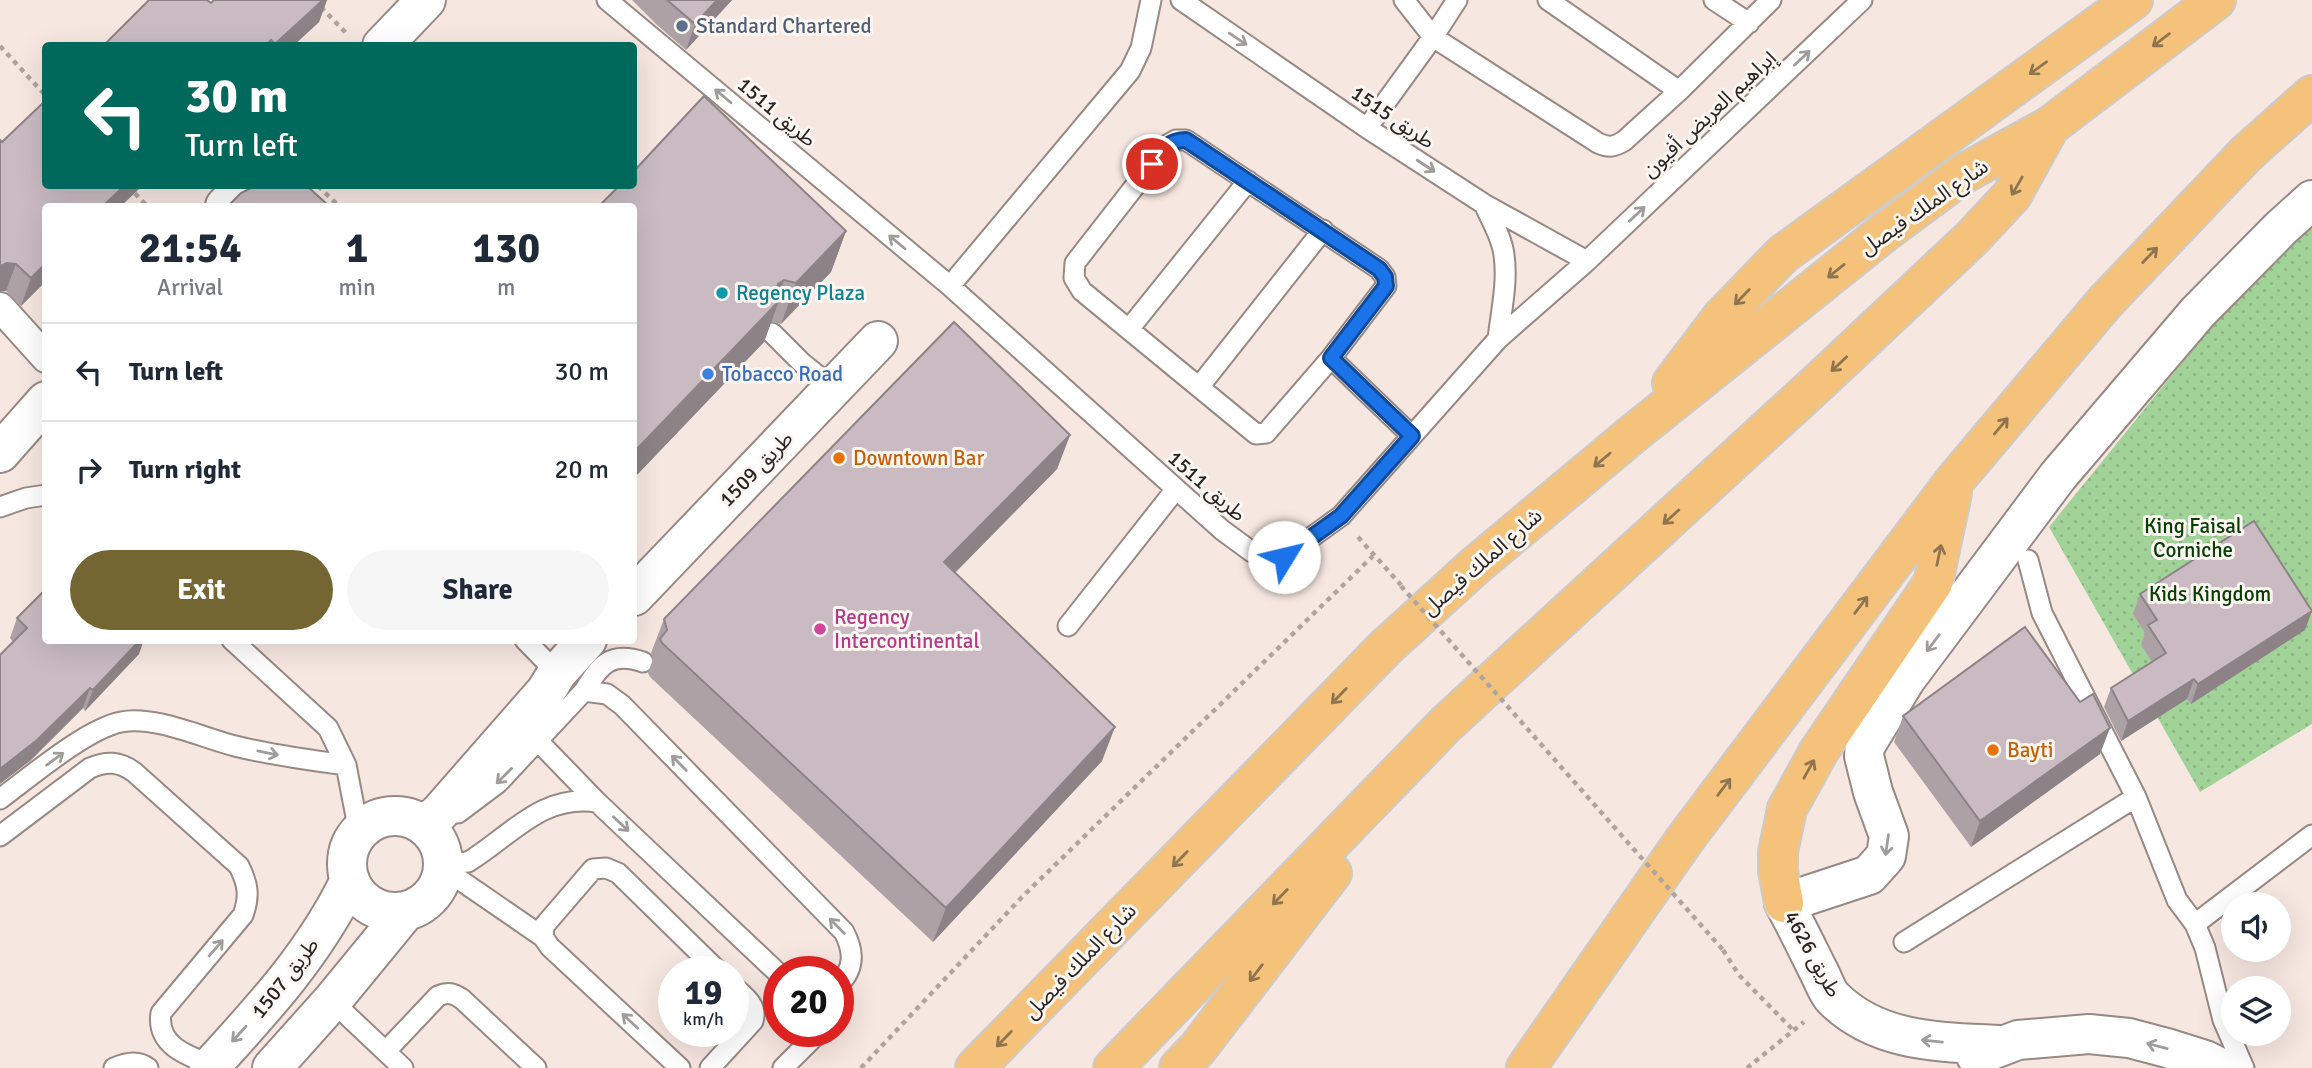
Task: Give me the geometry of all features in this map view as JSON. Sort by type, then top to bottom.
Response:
[{"type":"highway","points":[[2075,41],[2087,7],[2086,0]]},
{"type":"highway","points":[[1634,433],[1722,317],[1783,254],[2133,0]]},
{"type":"highway","name":"شارع الملك فيصل","points":[[975,1068],[1387,647],[1476,565],[1634,433],[1908,214],[1963,174],[2050,126],[2216,0]]},
{"type":"highway","points":[[1527,1068],[1684,842],[1955,480],[2106,301],[2246,154],[2312,95]]},
{"type":"highway","name":"شارع الملك فيصل","points":[[1113,1068],[1446,724],[1972,238],[2012,195],[2050,126]]},
{"type":"highway","points":[[1784,903],[1778,871],[1778,852],[1787,809],[1819,751],[1933,583],[1955,480]]},
{"type":"highway","points":[[1179,1068],[1198,1048],[1446,724]]},
{"type":"street","points":[[365,41],[426,0]]},
{"type":"street","points":[[228,203],[242,189]]},
{"type":"street","points":[[1784,903],[1869,874],[1886,856],[1889,836],[1873,792],[1864,756],[1865,746],[1906,679],[2016,554],[2058,476],[2198,312],[2312,200]]},
{"type":"street","points":[[0,307],[42,354]]},
{"type":"street","name":"طريق 1509","points":[[637,593],[878,341]]},
{"type":"street","points":[[0,453],[42,406]]},
{"type":"street","points":[[432,841],[403,817],[376,821],[359,832],[349,852],[347,866],[356,893],[378,909],[391,912],[405,912],[431,897],[439,884],[432,841],[440,812],[546,691],[571,682],[585,644]]},
{"type":"street","name":"طريق 1507","points":[[210,1067],[290,978],[335,911],[350,880]]},
{"type":"street","name":"طريق 4626","points":[[1784,903],[1832,997],[1876,1027],[1901,1037],[1934,1042],[2000,1045]]},
{"type":"street","points":[[272,1068],[332,1001],[405,912]]},
{"type":"street","name":"طريق 4626","points":[[1948,1068],[2018,1040],[2089,1034],[2129,1038],[2205,1060],[2221,1068]]},
{"type":"lane","name":"طريق 1511","points":[[607,0],[950,286],[1222,530],[1252,552],[1284,557],[1341,516],[1498,339],[1587,261]]},
{"type":"lane","points":[[950,286],[1129,71],[1141,48],[1152,0]]},
{"type":"lane","name":"طريق 1515","points":[[1181,0],[1367,128],[1484,204],[1587,261]]},
{"type":"lane","points":[[1404,0],[1433,37],[1607,147],[1624,141],[1771,0]]},
{"type":"lane","points":[[1367,128],[1457,0]]},
{"type":"lane","points":[[1548,0],[1679,91]]},
{"type":"lane","points":[[1714,0],[1749,23]]},
{"type":"lane","name":"إبراهيم العريض أفيون","points":[[1587,261],[1862,0]]},
{"type":"lane","points":[[1176,140],[1186,140],[1248,181],[1379,269],[1385,277],[1386,286],[1331,358],[1266,433],[1256,434],[1077,285],[1074,278],[1075,263],[1167,145],[1176,140]]},
{"type":"lane","points":[[1129,329],[1248,181]]},
{"type":"lane","points":[[1484,204],[1504,255],[1498,339]]},
{"type":"lane","points":[[1199,387],[1323,230]]},
{"type":"lane","points":[[772,333],[802,363],[833,388]]},
{"type":"lane","points":[[1331,358],[1412,436]]},
{"type":"lane","points":[[1068,626],[1176,489]]},
{"type":"lane","points":[[0,507],[42,496]]},
{"type":"lane","points":[[2016,554],[2042,613],[2136,797],[2178,900],[2195,924],[2205,948],[2223,1020],[2244,1068]]},
{"type":"lane","points":[[236,644],[328,728],[345,765],[359,832]]},
{"type":"lane","points":[[528,644],[571,682],[607,694],[622,705],[844,932],[850,943],[852,956]]},
{"type":"lane","points":[[432,841],[498,783],[537,741],[571,682],[595,674],[609,661],[628,657],[643,662]]},
{"type":"lane","points":[[0,799],[88,736],[121,722],[156,723],[235,746],[297,759],[345,765]]},
{"type":"lane","points":[[537,741],[597,802],[763,959]]},
{"type":"lane","points":[[0,836],[90,768],[98,764],[117,763],[134,772],[239,866],[248,890],[248,903],[243,915],[161,1013],[160,1027],[169,1043],[182,1054],[210,1067]]},
{"type":"lane","points":[[1904,942],[2136,797]]},
{"type":"lane","points":[[432,841],[456,863],[468,862],[539,810],[567,801],[597,802]]},
{"type":"lane","points":[[2195,924],[2312,835]]},
{"type":"lane","points":[[432,841],[543,937],[550,947],[680,1068]]},
{"type":"lane","points":[[543,937],[544,926],[593,869],[606,868],[618,873],[703,956]]},
{"type":"lane","points":[[386,1051],[438,996],[455,994],[536,1068]]},
{"type":"lane","points":[[332,1001],[403,1068]]},
{"type":"lane","points":[[749,1001],[755,1015],[749,1025]]},
{"type":"lane","points":[[710,1068],[729,1047]]},
{"type":"lane","points":[[783,1068],[804,1047]]},
{"type":"lane","points":[[114,1068],[134,1063],[142,1063],[148,1068]]},
{"type":"path","points":[[314,0],[365,41]]},
{"type":"path","points":[[0,46],[42,92]]},
{"type":"path","points":[[131,189],[144,203]]},
{"type":"path","points":[[321,189],[336,203]]},
{"type":"path","points":[[861,1068],[1022,897],[1373,556],[1723,950],[1739,975],[1794,1031]]},
{"type":"path","points":[[1748,1068],[1832,997]]},
{"type":"green space","name":"King Faisal Corniche","points":[[2312,220],[2312,724],[2200,792],[2049,527],[2262,264]]},
{"type":"building","points":[[149,0],[207,0],[211,3],[214,0],[323,0],[277,42],[107,42]]},
{"type":"building","points":[[667,0],[717,0],[695,24]]},
{"type":"building","name":"Regency Plaza","points":[[704,96],[846,231],[796,283],[784,280],[778,284],[775,294],[779,301],[637,449],[637,203],[602,203],[616,189],[637,189],[637,168]]},
{"type":"building","points":[[42,104],[42,189],[121,189],[106,203],[42,203],[42,267],[31,278],[16,264],[7,263],[0,266],[0,140],[2,142]]},
{"type":"building","points":[[249,189],[310,189],[326,203],[231,203]]},
{"type":"building","name":"Regency Intercontinental","points":[[954,322],[1070,435],[944,562],[1115,727],[946,908],[660,639],[667,630],[664,619]]},
{"type":"building","points":[[2254,521],[2312,611],[2198,684],[2194,679],[2128,721],[2111,688],[2166,653],[2148,625],[2157,620],[2140,594]]},
{"type":"building","points":[[42,593],[42,644],[136,644],[93,690],[90,688],[37,740],[0,769],[0,655],[27,628],[17,618]]},
{"type":"building","name":"Bayti","points":[[2025,627],[2080,702],[2093,694],[2110,728],[1980,821],[1903,716]]},
{"type":"place","name":"Standard Chartered","points":[[682,26]]},
{"type":"place","name":"Regency Plaza","points":[[722,293]]},
{"type":"place","name":"Tobacco Road","points":[[708,374]]},
{"type":"place","name":"Downtown Bar","points":[[839,458]]},
{"type":"place","name":"Regency Intercontinental","points":[[820,629]]},
{"type":"place","name":"Bayti","points":[[1993,750]]},
{"type":"route","points":[[1152,164],[1167,145],[1176,140],[1186,140],[1323,230],[1379,269],[1385,277],[1386,286],[1331,358],[1412,436],[1341,516],[1284,557]]},
{"type":"park label","name":"Kids Kingdom","points":[[2210,594]]}]
